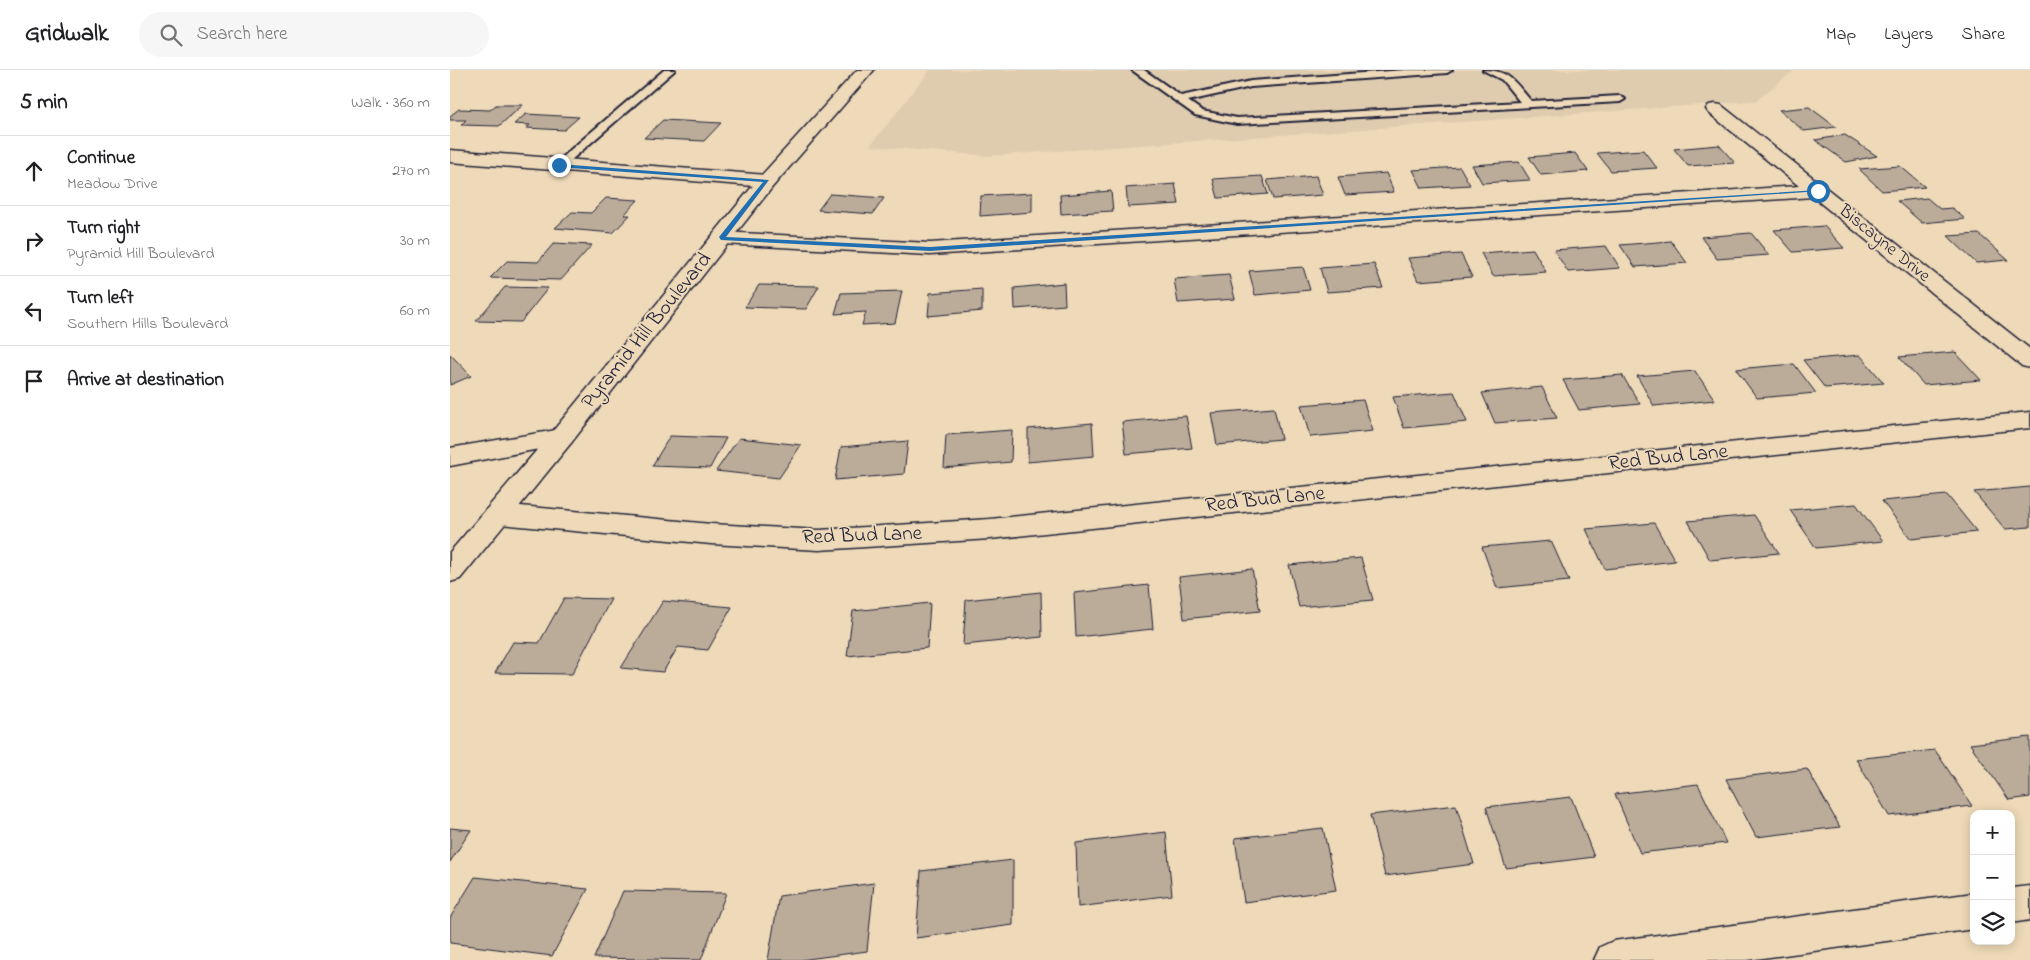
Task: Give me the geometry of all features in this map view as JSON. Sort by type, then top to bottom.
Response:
[{"type":"street","name":"Pyramid Hill Boulevard","points":[[450,571],[562,437],[767,181],[866,70]]},
{"type":"street","name":"Biscayne Drive","points":[[1715,109],[2030,361]]},
{"type":"street","points":[[450,156],[767,181]]},
{"type":"street","points":[[721,238],[930,249],[1818,191]]},
{"type":"street","name":"Red Bud Lane","points":[[499,514],[712,534],[819,540],[990,529],[2030,420]]},
{"type":"street","points":[[450,457],[562,437]]},
{"type":"street","points":[[2015,905],[2030,903]]},
{"type":"street","points":[[1613,960],[1970,912]]},
{"type":"lane","points":[[559,165],[670,70]]},
{"type":"lane","points":[[1137,70],[1199,113],[1218,118],[1265,122],[1620,99]]},
{"type":"lane","points":[[1178,100],[1251,84],[1448,70]]},
{"type":"lane","points":[[1488,70],[1506,78],[1528,105]]},
{"type":"shaded area","points":[[930,70],[1795,70],[1755,101],[988,156],[870,146]]},
{"type":"building","points":[[496,105],[523,105],[499,126],[461,125],[466,120],[450,120],[450,116],[459,109],[490,110]]},
{"type":"building","points":[[1809,107],[1836,127],[1804,131],[1779,110]]},
{"type":"building","points":[[526,114],[579,117],[564,130],[526,128],[530,125],[514,124]]},
{"type":"building","points":[[663,120],[721,123],[704,141],[644,138]]},
{"type":"building","points":[[1845,135],[1877,156],[1846,162],[1815,140]]},
{"type":"building","points":[[1719,145],[1735,163],[1688,166],[1674,149]]},
{"type":"building","points":[[1643,150],[1657,168],[1611,171],[1597,153]]},
{"type":"building","points":[[1575,153],[1588,171],[1541,175],[1529,157]]},
{"type":"building","points":[[1519,162],[1530,180],[1482,183],[1472,165]]},
{"type":"building","points":[[1900,166],[1925,187],[1882,191],[1859,169]]},
{"type":"building","points":[[1460,167],[1470,185],[1422,188],[1413,170]]},
{"type":"building","points":[[1386,173],[1394,192],[1345,195],[1338,177]]},
{"type":"building","points":[[1262,176],[1268,194],[1218,198],[1213,179]]},
{"type":"building","points":[[1316,176],[1323,195],[1273,199],[1267,180]]},
{"type":"building","points":[[1175,184],[1179,204],[1128,207],[1126,188]]},
{"type":"building","points":[[1111,191],[1113,211],[1061,214],[1060,195]]},
{"type":"building","points":[[1032,193],[1032,212],[980,216],[981,196]]},
{"type":"building","points":[[830,194],[884,198],[873,214],[818,210]]},
{"type":"building","points":[[606,198],[638,200],[624,215],[630,215],[613,233],[555,228],[572,212],[591,213]]},
{"type":"building","points":[[1927,198],[1940,209],[1952,208],[1965,219],[1922,223],[1897,201]]},
{"type":"building","points":[[1824,226],[1844,248],[1793,252],[1774,230]]},
{"type":"building","points":[[1751,233],[1769,255],[1717,259],[1701,237]]},
{"type":"building","points":[[1979,234],[2008,260],[1976,263],[1948,236]]},
{"type":"building","points":[[1671,241],[1687,263],[1635,267],[1620,245]]},
{"type":"building","points":[[554,243],[592,245],[561,280],[490,278],[507,261],[538,262]]},
{"type":"building","points":[[1606,246],[1620,268],[1568,272],[1554,250]]},
{"type":"building","points":[[1533,249],[1546,272],[1493,276],[1481,253]]},
{"type":"building","points":[[1461,254],[1472,277],[1418,281],[1408,258]]},
{"type":"building","points":[[1374,264],[1383,288],[1327,292],[1320,268]]},
{"type":"building","points":[[1303,267],[1310,290],[1255,295],[1249,271]]},
{"type":"building","points":[[1229,275],[1235,299],[1178,303],[1174,279]]},
{"type":"building","points":[[1064,283],[1065,305],[1015,309],[1014,288]]},
{"type":"building","points":[[759,285],[819,286],[806,309],[745,307]]},
{"type":"building","points":[[505,287],[548,288],[521,322],[476,321]]},
{"type":"building","points":[[982,289],[982,311],[928,316],[930,293]]},
{"type":"building","points":[[902,291],[895,323],[862,325],[866,312],[835,314],[841,293]]},
{"type":"building","points":[[1955,352],[1981,380],[1924,385],[1899,357]]},
{"type":"building","points":[[450,354],[471,376],[450,385]]},
{"type":"building","points":[[1860,355],[1884,383],[1825,388],[1803,360]]},
{"type":"building","points":[[1794,364],[1816,393],[1757,398],[1736,369]]},
{"type":"building","points":[[1695,371],[1715,400],[1654,406],[1637,376]]},
{"type":"building","points":[[1622,375],[1640,404],[1579,410],[1563,380]]},
{"type":"building","points":[[1542,387],[1557,418],[1495,423],[1482,393]]},
{"type":"building","points":[[1454,392],[1467,422],[1404,428],[1393,397]]},
{"type":"building","points":[[1363,400],[1373,431],[1310,437],[1301,405]]},
{"type":"building","points":[[1274,408],[1281,439],[1217,445],[1211,413]]},
{"type":"building","points":[[1186,416],[1192,448],[1126,454],[1122,422]]},
{"type":"building","points":[[1092,423],[1094,456],[1028,462],[1028,429]]},
{"type":"building","points":[[1012,430],[1011,462],[944,468],[946,435]]},
{"type":"building","points":[[670,436],[726,438],[710,468],[652,466]]},
{"type":"building","points":[[739,438],[801,445],[779,478],[716,471]]},
{"type":"building","points":[[908,441],[904,474],[835,480],[841,447]]},
{"type":"building","points":[[2030,487],[2030,527],[2005,529],[1974,492]]},
{"type":"building","points":[[1947,495],[1977,532],[1911,539],[1882,501]]},
{"type":"building","points":[[1856,504],[1883,541],[1816,548],[1790,510]]},
{"type":"building","points":[[1754,515],[1779,553],[1710,560],[1688,521]]},
{"type":"building","points":[[1654,523],[1675,561],[1605,569],[1586,529]]},
{"type":"building","points":[[1551,541],[1569,581],[1497,588],[1482,547]]},
{"type":"building","points":[[1361,558],[1373,600],[1299,607],[1289,565]]},
{"type":"building","points":[[1252,569],[1260,611],[1184,619],[1179,577]]},
{"type":"building","points":[[1149,585],[1153,629],[1076,637],[1074,593]]},
{"type":"building","points":[[1041,592],[1042,637],[963,645],[966,600]]},
{"type":"building","points":[[564,598],[611,599],[572,674],[495,673],[513,642],[539,643]]},
{"type":"building","points":[[663,601],[732,607],[708,650],[678,647],[663,672],[621,668]]},
{"type":"building","points":[[930,603],[927,648],[847,656],[853,611]]},
{"type":"building","points":[[2030,737],[2030,797],[2009,800],[1970,744]]},
{"type":"building","points":[[1935,750],[1972,806],[1889,816],[1856,759]]},
{"type":"building","points":[[1807,769],[1840,827],[1756,837],[1726,779]]},
{"type":"building","points":[[1698,784],[1726,843],[1640,853],[1615,794]]},
{"type":"building","points":[[1571,797],[1594,857],[1506,868],[1486,807]]},
{"type":"building","points":[[1456,805],[1474,864],[1385,876],[1370,815]]},
{"type":"building","points":[[450,828],[471,830],[450,862]]},
{"type":"building","points":[[1323,828],[1336,890],[1244,902],[1235,838]]},
{"type":"building","points":[[1166,832],[1172,895],[1078,907],[1076,843]]},
{"type":"building","points":[[1013,860],[1013,925],[916,938],[921,871]]},
{"type":"building","points":[[475,877],[588,889],[552,956],[450,943],[450,918]]},
{"type":"building","points":[[874,883],[867,951],[800,960],[768,960],[779,896]]},
{"type":"building","points":[[623,891],[726,893],[701,960],[594,958]]},
{"type":"route","points":[[559,165],[767,181],[721,238],[930,249],[1818,191]]}]
